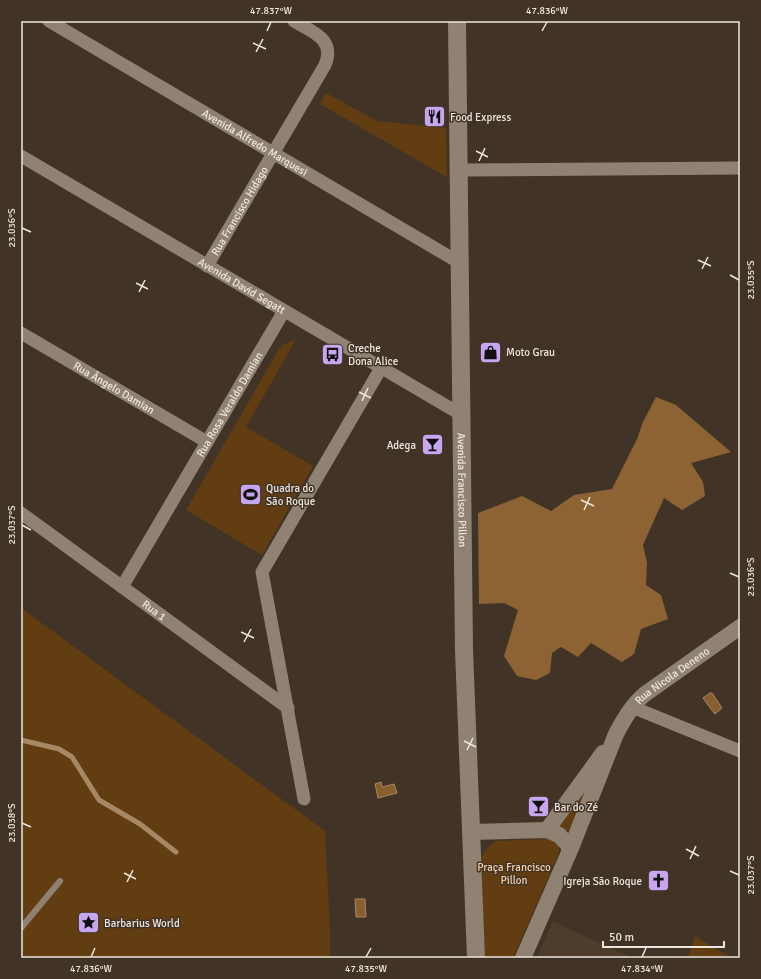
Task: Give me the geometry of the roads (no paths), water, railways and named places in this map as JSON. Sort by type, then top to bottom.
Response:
[{"type":"main road","name":"Avenida Francisco Pillon","points":[[457,21],[464,650],[476,958]]},
{"type":"street","name":"Avenida Alfredo Marquesi","points":[[49,21],[460,263]]},
{"type":"street","name":"Rua Francisco Hidago","points":[[207,266],[325,65],[328,57],[326,42],[294,21]]},
{"type":"street","name":"Avenida David Segatt","points":[[21,156],[462,415]]},
{"type":"street","points":[[459,170],[740,168]]},
{"type":"street","name":"Rua Rosa Veraldo Damian","points":[[122,587],[284,311]]},
{"type":"street","name":"Rua Ângelo Damian","points":[[21,333],[207,442]]},
{"type":"street","points":[[304,798],[262,572],[381,368]]},
{"type":"street","name":"Rua 1","points":[[21,513],[288,708]]},
{"type":"street","name":"Rua Nicola Deneno","points":[[616,734],[632,708],[645,694],[740,627]]},
{"type":"street","points":[[632,708],[740,751]]},
{"type":"street","points":[[547,830],[616,734]]},
{"type":"street","points":[[523,958],[571,848],[616,734]]},
{"type":"street","points":[[471,832],[547,830],[558,835],[571,848]]},
{"type":"lane","points":[[21,928],[60,881]]},
{"type":"waterway","points":[[21,740],[59,749],[72,757],[99,800],[140,824],[176,852]]},
{"type":"place","name":"Food Express","points":[[435,117]]},
{"type":"place","name":"Moto Grau","points":[[490,352]]},
{"type":"place","name":"Creche Dona Alice","points":[[332,354]]},
{"type":"place","name":"Adega","points":[[432,445]]},
{"type":"place","name":"Quadra do São Roque","points":[[250,494]]},
{"type":"place","name":"Bar do Zé","points":[[539,807]]},
{"type":"place","name":"Igreja São Roque","points":[[658,881]]},
{"type":"place","name":"Barbarius World","points":[[88,923]]},
{"type":"park label","name":"Praça Francisco Pillon","points":[[514,873]]}]
